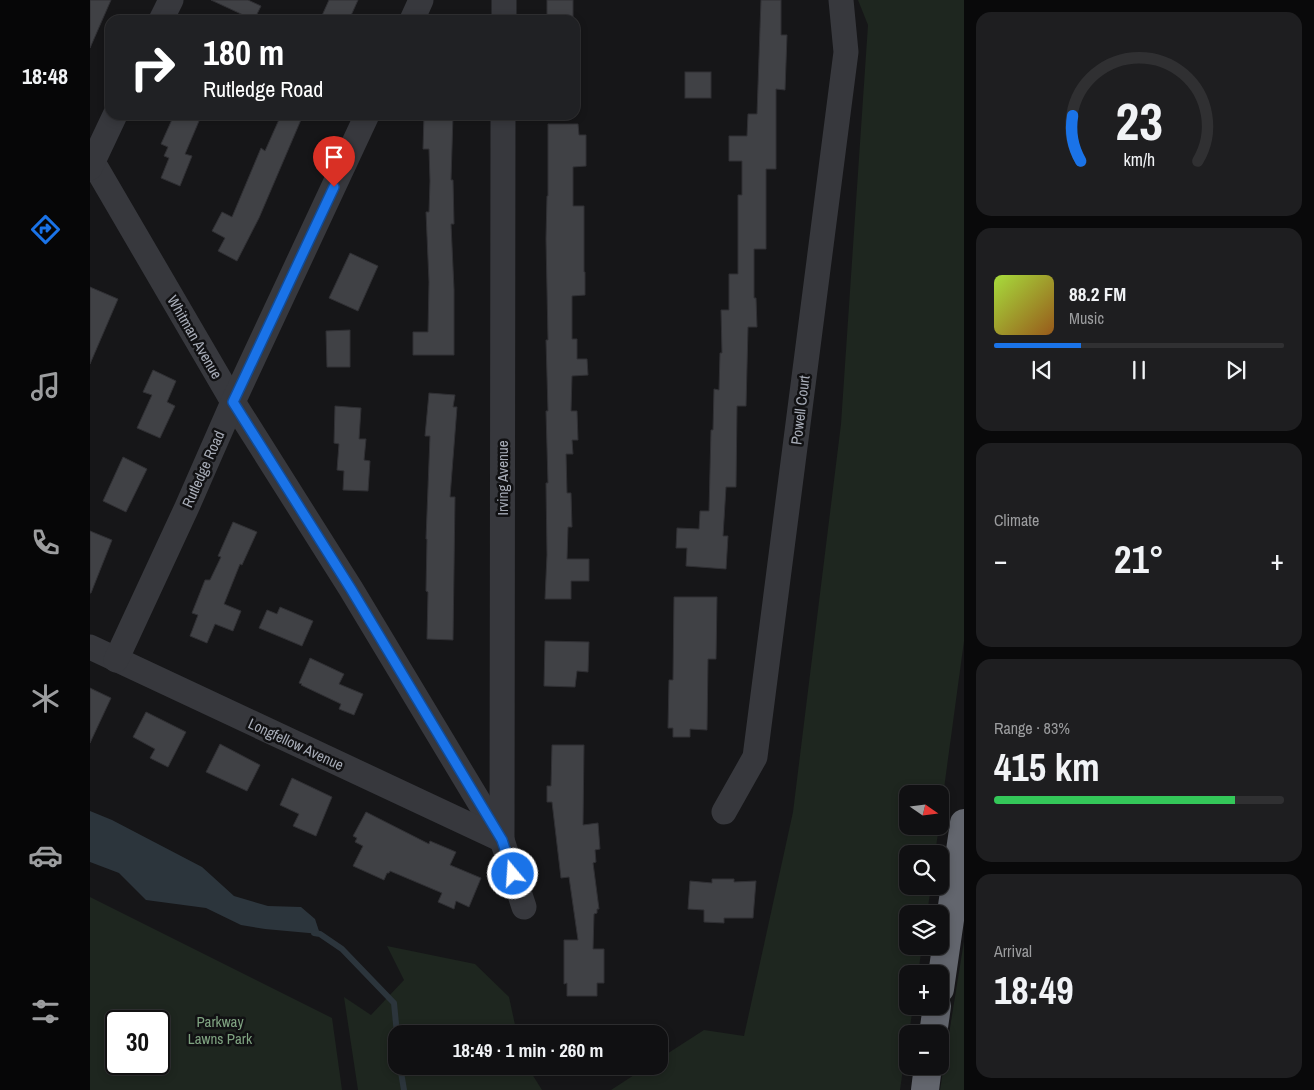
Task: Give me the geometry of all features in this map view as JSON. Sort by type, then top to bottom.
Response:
[{"type":"highway","points":[[943,965],[964,823]]},
{"type":"highway","points":[[924,1090],[926,1075]]},
{"type":"street","points":[[163,15],[170,0]]},
{"type":"street","points":[[414,15],[421,0]]},
{"type":"street","points":[[504,0],[504,15]]},
{"type":"street","name":"Powell Court","points":[[724,812],[755,758],[846,52],[841,0]]},
{"type":"street","points":[[91,162],[112,120]]},
{"type":"street","name":"Rutledge Road","points":[[116,660],[187,508],[233,402],[365,120]]},
{"type":"street","name":"Irving Avenue","points":[[502,840],[503,120]]},
{"type":"street","name":"Whitman Avenue","points":[[91,162],[233,402],[351,589],[502,840],[524,907]]},
{"type":"street","name":"Longfellow Avenue","points":[[90,647],[502,840]]},
{"type":"green space","points":[[858,0],[964,0],[964,641],[944,785],[899,785],[899,835],[938,835],[936,845],[899,845],[899,895],[930,895],[928,905],[899,905],[899,955],[921,955],[919,965],[899,965],[899,1015],[912,1015],[910,1025],[899,1025],[899,1075],[902,1075],[900,1090],[611,1090],[634,1075],[668,1075],[668,1053],[704,1030],[744,1036],[793,812],[841,424],[868,25]]},
{"type":"green space","name":"Parkway Lawns Park","points":[[90,897],[332,1018],[342,1090],[90,1090]]},
{"type":"green space","points":[[964,941],[964,1090],[940,1090],[942,1075],[949,1075],[949,1034]]},
{"type":"green space","points":[[387,946],[475,964],[509,997],[515,1025],[388,1025],[388,1075],[533,1075],[542,1090],[358,1090],[344,997],[371,1015],[404,980]]},
{"type":"shaded area","points":[[90,811],[112,820],[202,867],[234,896],[268,906],[301,907],[315,919],[320,934],[241,925],[206,908],[146,900],[119,873],[90,862]]},
{"type":"building","points":[[90,0],[111,0],[90,48]]},
{"type":"building","points":[[211,0],[248,0],[261,6],[256,15],[243,15]]},
{"type":"building","points":[[329,0],[358,0],[351,15],[322,15]]},
{"type":"building","points":[[547,0],[573,0],[573,15],[547,15]]},
{"type":"building","points":[[761,0],[781,0],[781,35],[787,35],[785,90],[776,89],[776,169],[766,169],[766,249],[754,249],[754,298],[756,298],[757,327],[748,327],[746,406],[737,406],[736,487],[726,487],[723,536],[728,536],[726,569],[686,566],[687,548],[676,548],[677,528],[699,529],[700,511],[709,511],[714,389],[719,390],[720,353],[722,353],[721,310],[729,310],[729,274],[738,274],[738,195],[742,195],[742,161],[729,161],[729,136],[747,136],[748,114],[757,114]]},
{"type":"building","points":[[685,72],[711,72],[711,98],[685,98]]},
{"type":"building","points":[[172,120],[199,121],[185,154],[192,156],[180,186],[161,178],[169,158],[164,156],[168,147],[161,144]]},
{"type":"building","points":[[279,120],[301,120],[259,218],[237,261],[218,251],[225,238],[212,231],[222,212],[232,217],[261,148],[265,151]]},
{"type":"building","points":[[424,120],[453,120],[451,180],[453,180],[454,224],[451,224],[454,289],[454,355],[413,355],[413,332],[428,332],[429,282],[426,212],[429,212],[430,181],[429,149],[423,149]]},
{"type":"building","points":[[548,124],[578,124],[579,135],[586,135],[586,166],[573,167],[573,206],[584,206],[585,295],[572,296],[572,339],[577,339],[577,359],[587,359],[588,375],[572,376],[571,411],[577,411],[578,440],[572,440],[573,454],[566,454],[567,493],[571,493],[572,527],[568,527],[567,559],[589,559],[589,581],[571,581],[571,599],[545,599],[547,555],[546,483],[548,483],[546,239]]},
{"type":"building","points":[[350,253],[378,266],[358,311],[329,298]]},
{"type":"building","points":[[90,287],[118,299],[90,364]]},
{"type":"building","points":[[350,330],[350,367],[327,367],[326,331]]},
{"type":"building","points":[[153,370],[176,381],[167,402],[175,406],[160,438],[137,428],[152,395],[143,392]]},
{"type":"building","points":[[429,393],[455,395],[453,407],[457,407],[450,497],[455,497],[453,640],[427,639],[426,539],[430,436],[425,436]]},
{"type":"building","points":[[335,406],[361,408],[359,439],[366,439],[364,460],[370,461],[368,491],[343,490],[344,471],[337,470],[339,444],[334,443]]},
{"type":"building","points":[[123,457],[147,469],[126,512],[103,501]]},
{"type":"building","points":[[233,522],[257,532],[242,565],[240,564],[224,604],[241,611],[233,631],[215,624],[207,643],[190,636],[198,615],[192,613],[205,580],[210,580],[221,557],[218,556]]},
{"type":"building","points":[[90,531],[112,540],[91,593],[90,593]]},
{"type":"building","points":[[674,597],[717,597],[716,659],[708,659],[707,730],[690,729],[690,737],[673,737],[673,728],[668,728],[669,680],[673,680]]},
{"type":"building","points":[[280,607],[313,621],[302,646],[259,628],[267,610],[277,614]]},
{"type":"building","points":[[545,641],[589,642],[588,672],[577,671],[575,687],[544,686]]},
{"type":"building","points":[[310,658],[344,674],[339,684],[363,694],[354,715],[339,709],[341,704],[299,683]]},
{"type":"building","points":[[90,688],[111,698],[90,743]]},
{"type":"building","points":[[146,712],[186,732],[168,767],[150,758],[155,749],[133,737]]},
{"type":"building","points":[[220,744],[260,765],[247,791],[206,772]]},
{"type":"building","points":[[552,745],[584,745],[583,825],[598,823],[600,849],[595,850],[596,862],[593,863],[599,909],[594,914],[593,949],[604,949],[604,983],[597,983],[597,996],[567,996],[567,983],[564,984],[564,940],[578,940],[569,877],[561,878],[552,802],[547,802],[547,786],[551,786]]},
{"type":"building","points":[[292,778],[332,797],[316,836],[293,826],[299,814],[280,805]]},
{"type":"building","points":[[366,812],[429,844],[430,841],[456,852],[450,865],[481,878],[469,907],[456,901],[454,909],[438,902],[442,893],[390,871],[384,880],[353,866],[363,846],[355,842],[357,838],[353,836]]},
{"type":"building","points":[[712,879],[734,879],[734,882],[756,881],[753,918],[724,918],[724,923],[704,922],[704,910],[688,909],[690,881],[712,883]]},
{"type":"waterway","points":[[314,933],[320,934],[342,949],[394,1003],[396,1025]]},
{"type":"waterway","points":[[402,1075],[404,1090]]},
{"type":"route","points":[[334,187],[233,402],[351,589],[502,840],[513,874]]}]
